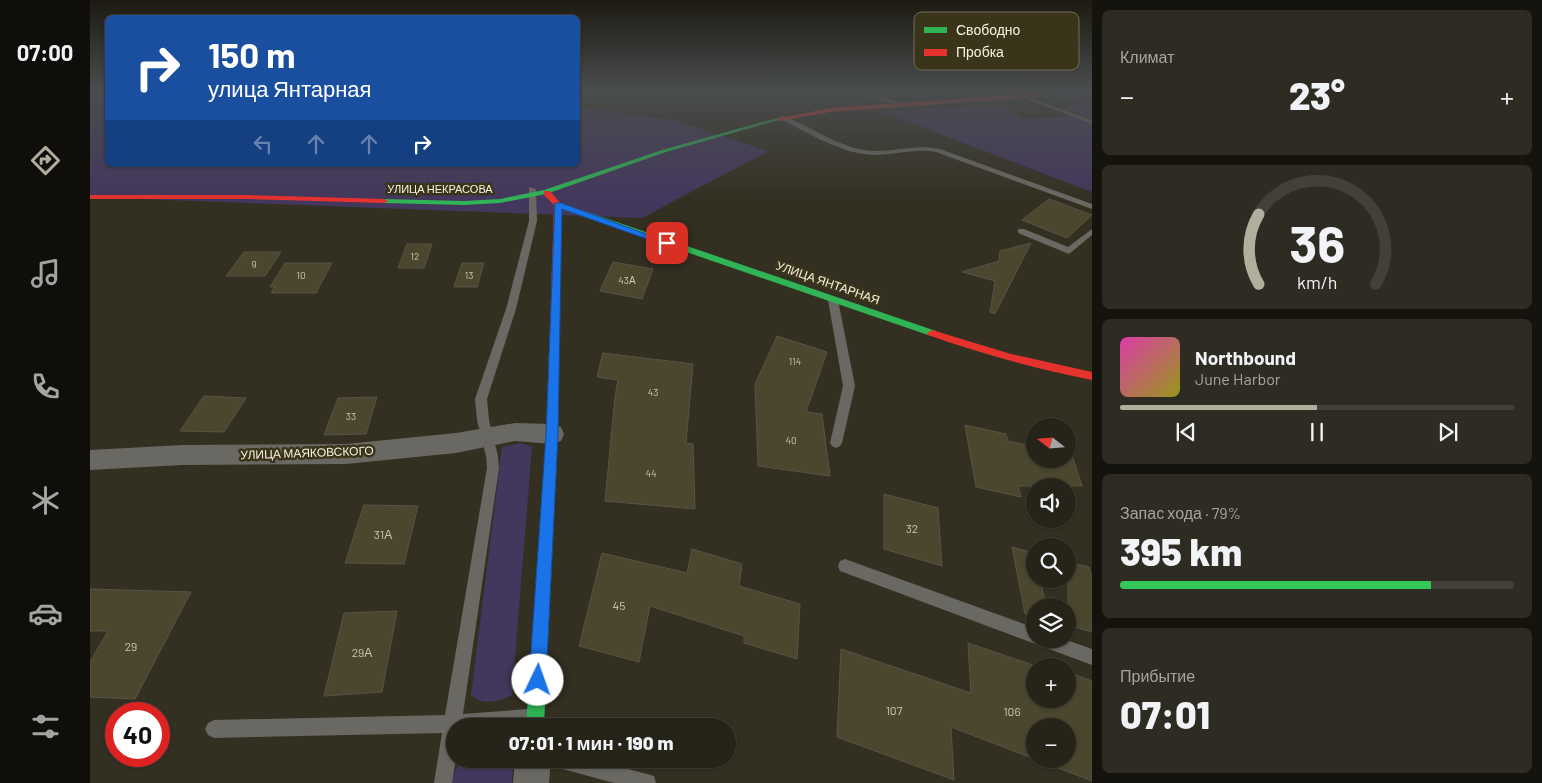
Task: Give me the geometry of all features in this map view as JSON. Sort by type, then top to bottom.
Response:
[{"type":"street","name":"УЛИЦА НЕКРАСОВА","points":[[90,197],[249,198],[464,203],[500,201],[532,192],[546,192],[664,151],[751,127]]},
{"type":"street","points":[[535,718],[552,434],[558,205],[546,192]]},
{"type":"street","name":"УЛИЦА ЯНТАРНАЯ","points":[[558,205],[1010,359],[1092,376]]},
{"type":"street","name":"УЛИЦА МАЯКОВСКОГО","points":[[90,460],[182,455],[346,454],[456,443],[515,432],[552,434]]},
{"type":"street","points":[[532,783],[533,768]]},
{"type":"lane","points":[[802,127],[862,152],[887,152],[918,147],[938,150],[1092,207]]},
{"type":"lane","points":[[453,718],[494,462],[483,420],[481,400],[513,300],[533,221],[532,192]]},
{"type":"lane","points":[[1021,231],[1070,251],[1092,231]]},
{"type":"lane","points":[[833,300],[849,386],[836,443]]},
{"type":"lane","points":[[845,566],[1026,633]]},
{"type":"lane","points":[[1068,648],[1092,657]]},
{"type":"lane","points":[[214,729],[446,724]]},
{"type":"lane","points":[[443,783],[446,763]]},
{"type":"lane","points":[[592,768],[647,783]]},
{"type":"shaded area","points":[[90,127],[105,127],[105,167],[580,167],[580,127],[694,127],[768,151],[642,218],[90,197]]},
{"type":"shaded area","points":[[920,127],[1092,127],[1092,192]]},
{"type":"shaded area","points":[[521,443],[532,447],[512,695],[502,700],[486,702],[471,695],[502,447]]},
{"type":"shaded area","points":[[457,768],[513,768],[512,783],[452,783]]},
{"type":"building","points":[[1049,199],[1092,215],[1067,238],[1022,220]]},
{"type":"building","points":[[1031,243],[995,314],[990,312],[995,281],[962,272],[999,261],[1000,251]]},
{"type":"building","points":[[407,244],[432,244],[424,268],[398,268]]},
{"type":"building","points":[[244,252],[281,252],[265,276],[226,276]]},
{"type":"building","points":[[613,262],[653,269],[642,299],[600,291]]},
{"type":"building","points":[[285,263],[332,263],[316,293],[271,293],[275,287],[270,287]]},
{"type":"building","points":[[462,263],[484,263],[477,287],[454,287]]},
{"type":"building","points":[[777,336],[827,352],[806,412],[822,414],[830,476],[758,466],[755,384]]},
{"type":"building","points":[[603,353],[693,364],[686,443],[693,444],[695,509],[605,501],[618,380],[597,377]]},
{"type":"building","points":[[204,396],[246,398],[224,432],[180,431]]},
{"type":"building","points":[[377,397],[366,434],[324,435],[338,398]]},
{"type":"building","points":[[965,425],[1006,434],[1008,441],[1026,445],[1026,468],[1076,467],[1082,486],[1076,486],[1076,478],[1026,478],[1026,486],[1018,486],[1021,497],[976,487]]},
{"type":"building","points":[[884,494],[938,508],[942,566],[884,549]]},
{"type":"building","points":[[364,505],[418,506],[404,564],[345,563]]},
{"type":"building","points":[[1012,547],[1026,551],[1026,588],[1042,588],[1044,598],[1026,598],[1025,614]]},
{"type":"building","points":[[692,549],[742,564],[739,586],[800,604],[797,659],[744,643],[744,636],[650,606],[639,662],[579,646],[602,553],[687,573]]},
{"type":"building","points":[[1076,564],[1089,567],[1092,577],[1092,632],[1076,627],[1076,598],[1068,598],[1068,588],[1076,588]]},
{"type":"building","points":[[90,589],[191,592],[135,699],[90,697],[90,662],[108,631],[90,631]]},
{"type":"building","points":[[397,611],[382,692],[324,696],[344,613]]},
{"type":"building","points":[[968,643],[1026,663],[1026,708],[1076,708],[1076,675],[1092,681],[1092,781],[1058,768],[1076,768],[1076,718],[1026,718],[1026,756],[951,727],[954,780],[837,737],[841,649],[971,693]]},
{"type":"traffic: fast","points":[[384,201],[464,203],[500,201],[546,192],[664,151],[752,127]]},
{"type":"traffic: fast","points":[[558,205],[932,333]]},
{"type":"traffic: fast","points":[[535,718],[552,434],[554,351]]},
{"type":"traffic: jam","points":[[547,193],[558,205],[554,351]]},
{"type":"traffic: jam","points":[[90,197],[249,197],[384,201]]},
{"type":"traffic: jam","points":[[932,333],[1011,358],[1092,376]]},
{"type":"route","points":[[538,680],[552,434],[558,205],[667,243]]}]
